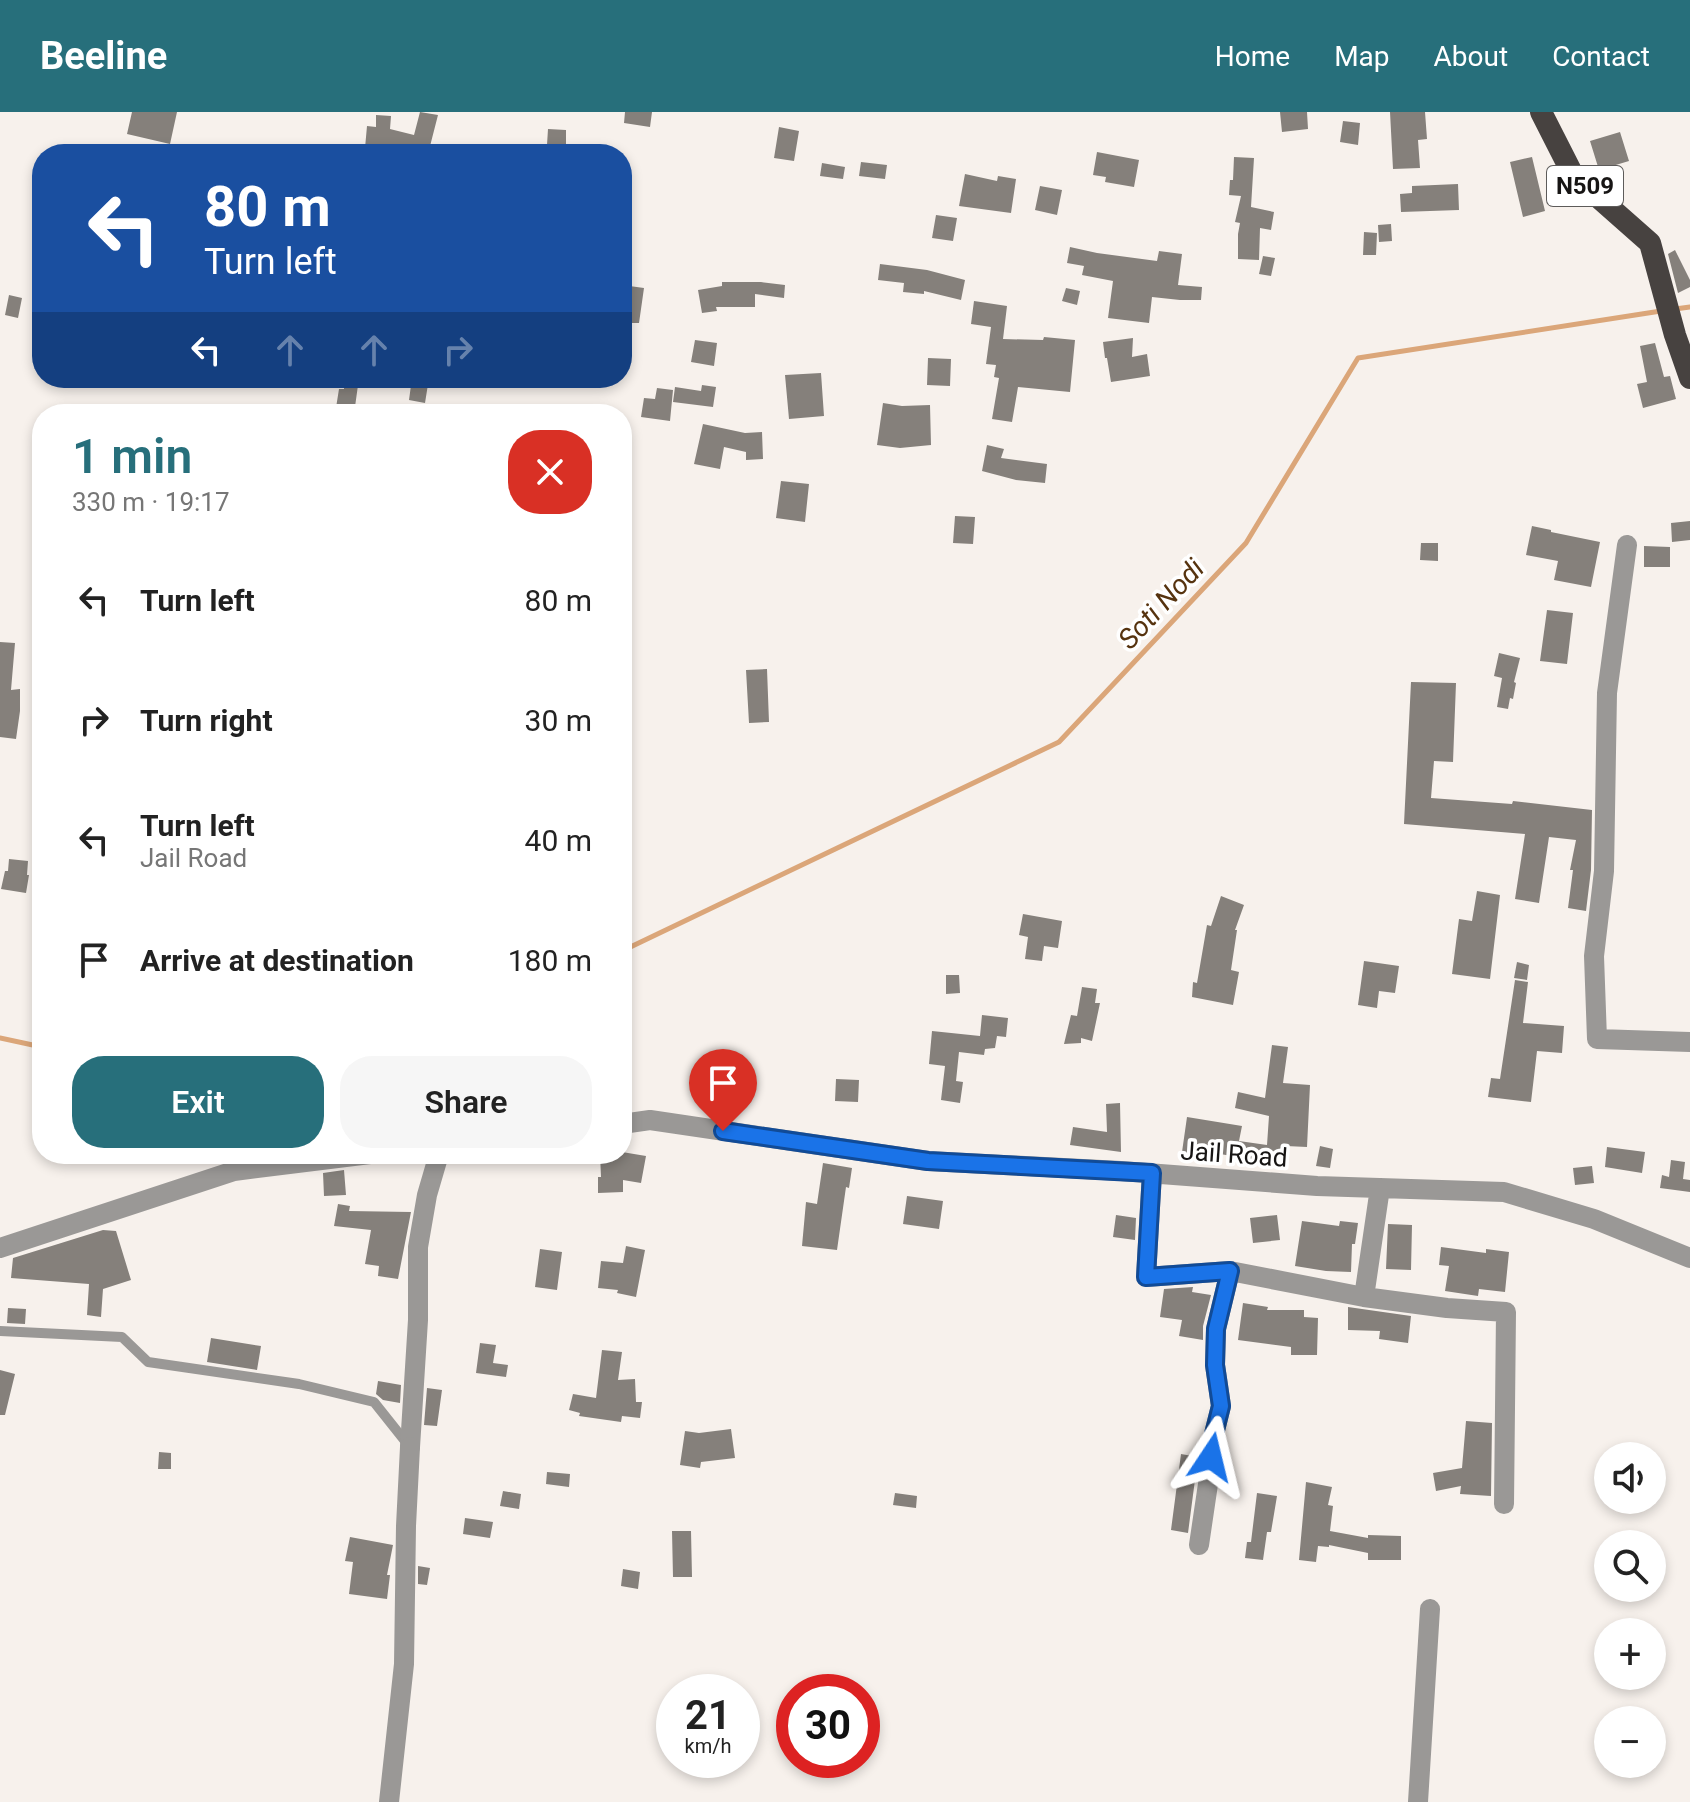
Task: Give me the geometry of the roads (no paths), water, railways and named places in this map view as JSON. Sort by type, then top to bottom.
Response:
[{"type":"highway","name":"N509","points":[[1541,112],[1573,175],[1650,243],[1690,378]]},
{"type":"street","points":[[1627,545],[1607,693],[1604,871],[1594,956],[1597,1039],[1690,1042]]},
{"type":"street","name":"Jail Road","points":[[632,1123],[650,1120],[928,1161],[1317,1186],[1504,1192],[1594,1219],[1690,1258]]},
{"type":"street","points":[[0,1248],[234,1171],[290,1164]]},
{"type":"street","points":[[389,1802],[404,1664],[406,1526],[418,1320],[418,1247],[436,1164]]},
{"type":"street","points":[[1152,1173],[1146,1277],[1230,1271],[1364,1297],[1506,1312],[1504,1504]]},
{"type":"street","points":[[1364,1297],[1380,1188]]},
{"type":"street","points":[[1199,1545],[1212,1442],[1221,1406],[1215,1365],[1216,1329],[1230,1271]]},
{"type":"street","points":[[1418,1802],[1430,1609]]},
{"type":"lane","points":[[0,1331],[122,1337],[148,1362],[299,1384],[374,1402],[410,1447]]},
{"type":"waterway","name":"Soti Nodi","points":[[1675,309],[1690,307]]},
{"type":"waterway","name":"Soti Nodi","points":[[632,946],[1059,742],[1246,543],[1358,358],[1661,311]]},
{"type":"waterway","name":"Soti Nodi","points":[[0,1038],[32,1045]]}]
